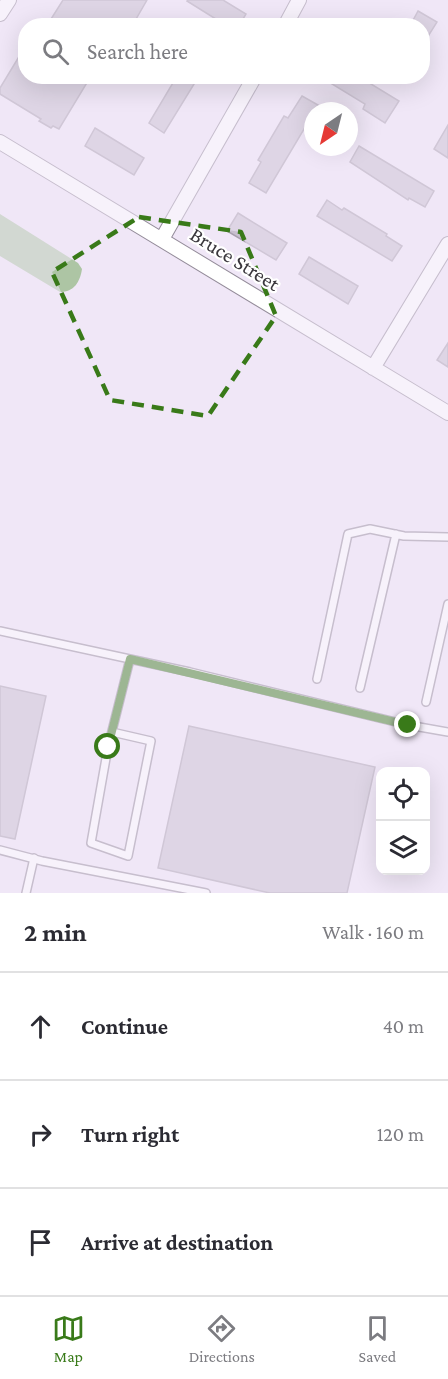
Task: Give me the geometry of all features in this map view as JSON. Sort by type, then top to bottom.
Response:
[{"type":"street","points":[[0,14],[9,0]]},
{"type":"street","points":[[289,18],[299,0]]},
{"type":"street","points":[[162,239],[250,84]]},
{"type":"street","name":"Bruce Street","points":[[0,142],[448,413]]},
{"type":"street","points":[[373,368],[448,244]]},
{"type":"lane","points":[[317,679],[348,534],[370,530],[448,537]]},
{"type":"lane","points":[[360,688],[396,534]]},
{"type":"lane","points":[[426,702],[448,604]]},
{"type":"lane","points":[[0,631],[130,659],[408,725],[448,732]]},
{"type":"lane","points":[[112,732],[151,741],[128,856],[91,843],[112,732],[130,659]]},
{"type":"lane","points":[[0,850],[206,893]]},
{"type":"lane","points":[[26,893],[34,858]]},
{"type":"highlighted area","points":[[139,217],[241,232],[276,316],[208,416],[110,400],[52,272]]},
{"type":"shaded area","points":[[0,214],[78,263],[82,269],[76,285],[65,292],[60,292],[0,256]]},
{"type":"building","points":[[63,0],[147,0],[137,18],[52,18]]},
{"type":"building","points":[[223,0],[246,14],[244,18],[214,18],[187,1]]},
{"type":"building","points":[[418,11],[437,22],[430,33],[430,18],[414,18]]},
{"type":"building","points":[[18,58],[18,84],[86,84],[59,129],[53,126],[51,128],[39,121],[41,119],[0,94],[0,88]]},
{"type":"building","points":[[172,84],[194,84],[164,133],[149,123]]},
{"type":"building","points":[[332,84],[371,84],[399,101],[385,123],[363,109],[365,104]]},
{"type":"building","points":[[302,96],[313,102],[304,102],[304,129],[266,193],[249,183],[261,162],[258,160],[284,116],[288,118]]},
{"type":"building","points":[[448,125],[448,158],[434,149]]},
{"type":"building","points":[[95,128],[144,158],[134,175],[85,146]]},
{"type":"building","points":[[359,146],[434,191],[425,207],[409,198],[408,200],[350,162],[353,156],[358,156]]},
{"type":"building","points":[[327,200],[387,234],[386,236],[402,246],[392,261],[317,216]]},
{"type":"building","points":[[238,213],[287,243],[276,260],[227,231]]},
{"type":"building","points":[[309,257],[358,286],[348,304],[299,274]]},
{"type":"building","points":[[448,343],[448,367],[437,360]]},
{"type":"building","points":[[0,686],[46,696],[15,839],[0,836]]},
{"type":"building","points":[[189,726],[375,767],[347,893],[270,893],[158,868]]},
{"type":"route","points":[[108,747],[130,659],[408,725]]}]
